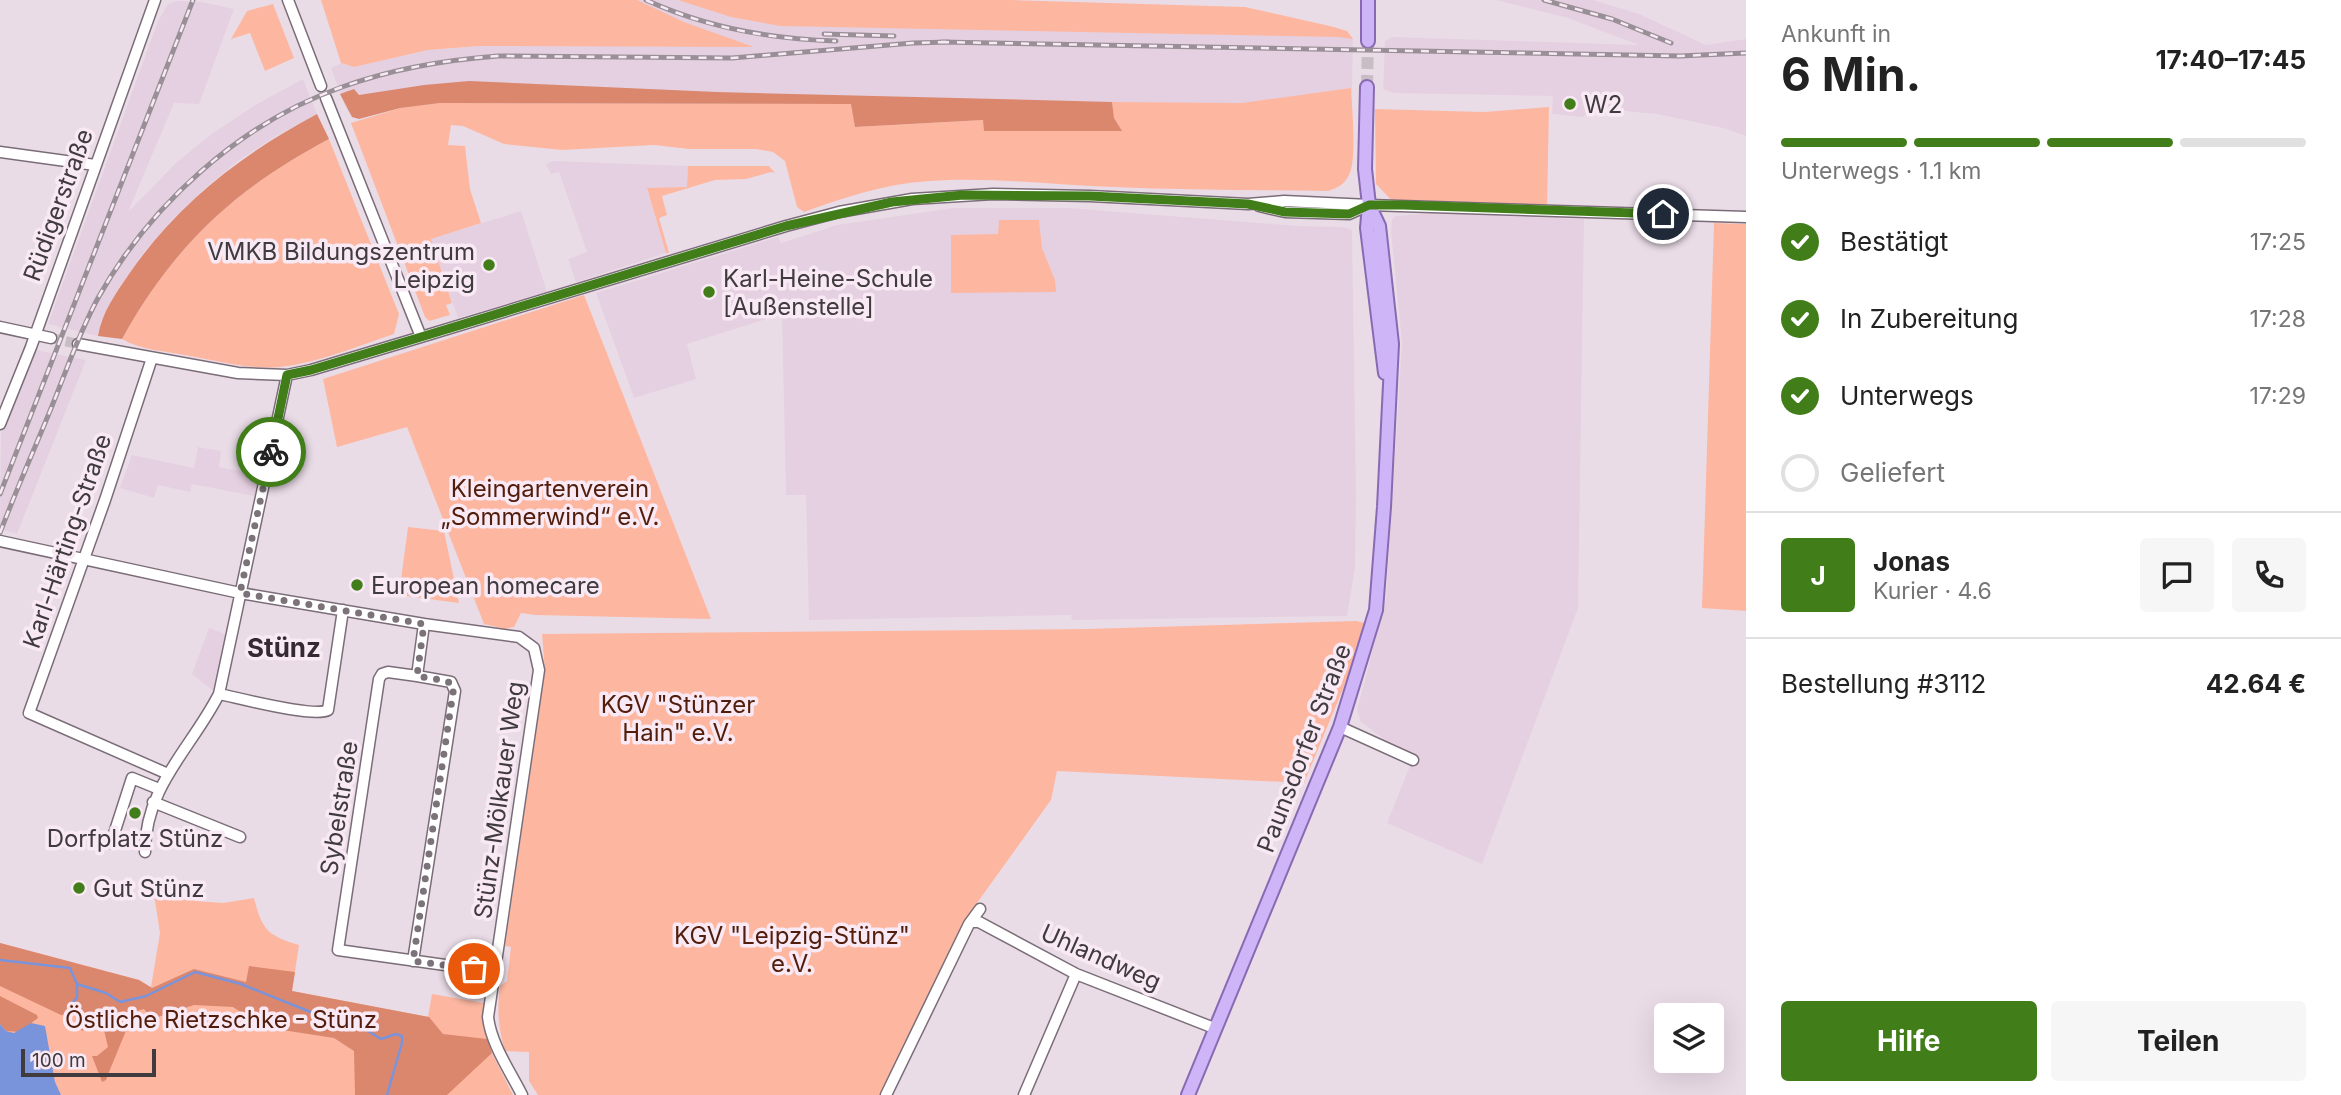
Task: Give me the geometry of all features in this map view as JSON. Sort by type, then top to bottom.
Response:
[{"type":"main road","points":[[1368,0],[1368,41]]},
{"type":"main road","name":"Paunsdorfer Straße","points":[[1188,1095],[1340,727],[1362,662],[1378,601],[1389,401],[1367,228],[1367,87]]},
{"type":"street","name":"Rüdigerstraße","points":[[0,424],[155,0]]},
{"type":"street","points":[[288,0],[321,86]]},
{"type":"street","points":[[326,98],[421,337]]},
{"type":"street","points":[[0,152],[95,165]]},
{"type":"street","points":[[78,344],[238,373],[287,375],[786,226],[892,202],[943,196],[1090,196],[1248,204],[1285,212],[1349,214],[1369,205],[1746,217]]},
{"type":"street","points":[[0,327],[51,338]]},
{"type":"street","name":"Karl-Härting-Straße","points":[[152,358],[29,713],[168,774]]},
{"type":"street","points":[[145,852],[145,832],[159,789],[195,737],[219,694],[287,375]]},
{"type":"street","points":[[0,541],[240,593],[424,624],[417,676],[451,682],[455,691],[413,961],[495,972]]},
{"type":"street","points":[[219,694],[307,712],[323,713],[328,710],[343,610]]},
{"type":"street","name":"Stünz-Mölkauer Weg","points":[[424,624],[519,637],[534,648],[539,670],[489,1005],[489,1027],[522,1095]]},
{"type":"street","name":"Sybelstraße","points":[[413,961],[338,950],[382,674],[388,672],[417,676]]},
{"type":"street","points":[[1340,727],[1413,760]]},
{"type":"street","points":[[111,843],[132,778],[159,789]]},
{"type":"street","points":[[153,802],[240,837]]},
{"type":"street","points":[[886,1095],[969,924],[980,909]]},
{"type":"street","name":"Uhlandweg","points":[[973,922],[979,922],[1076,974],[1214,1028]]},
{"type":"street","points":[[1024,1095],[1076,974]]},
{"type":"shaded area","points":[[578,0],[726,0],[1347,31],[1353,39],[1352,89],[1350,99],[1203,128],[400,108],[359,119],[352,117],[346,108],[331,68],[341,63],[354,67],[429,50],[479,46]]},
{"type":"shaded area","points":[[1496,0],[1593,0],[1639,14],[1706,45],[1746,39],[1746,136],[1723,128],[1657,114],[1592,108],[1583,117],[1552,114],[1553,96],[1393,93],[1383,89],[1385,41],[1392,37],[1639,45],[1568,18]]},
{"type":"shaded area","points":[[177,1],[202,2],[234,9],[199,104],[174,103],[128,212],[177,162],[213,133],[257,104],[303,79],[317,114],[238,161],[170,222],[141,256],[115,294],[101,321],[98,336],[48,324],[158,21],[168,4]]},
{"type":"shaded area","points":[[469,81],[717,92],[1112,102],[1114,118],[1122,131],[984,131],[983,120],[855,127],[851,104],[440,103],[400,108],[359,119],[352,117],[340,94],[354,89],[359,95]]},
{"type":"shaded area","points":[[317,114],[329,139],[264,178],[210,222],[163,275],[122,339],[98,336],[106,311],[115,296],[148,248],[168,225],[237,163]]},
{"type":"shaded area","points":[[554,161],[688,166],[687,187],[647,189],[666,253],[576,282],[568,259],[587,252],[559,172],[551,174],[546,164]]},
{"type":"shaded area","points":[[953,208],[1069,208],[1297,226],[1343,227],[1352,230],[1356,498],[1355,568],[1347,616],[1072,620],[1071,615],[809,620],[806,495],[786,495],[782,314],[687,344],[696,379],[634,398],[596,293],[778,237],[781,243],[837,225]]},
{"type":"shaded area","name":"VMKB Bildungszentrum Leipzig","points":[[521,211],[547,292],[458,318],[430,239]]},
{"type":"shaded area","points":[[1432,213],[1584,219],[1578,608],[1482,864],[1387,823],[1415,753],[1385,740],[1361,722],[1357,710],[1386,599],[1402,343],[1392,220],[1395,216]]},
{"type":"shaded area","points":[[35,350],[86,360],[17,534],[0,529],[1,434]]},
{"type":"shaded area","points":[[198,447],[221,451],[219,467],[259,475],[254,496],[192,484],[190,492],[158,485],[154,498],[120,488],[132,455],[194,468]]},
{"type":"shaded area","points":[[209,628],[227,635],[213,691],[192,674]]},
{"type":"shaded area","points":[[0,943],[139,980],[152,988],[194,969],[246,982],[249,966],[295,972],[292,991],[429,1017],[443,1034],[487,1039],[492,1053],[447,1095],[355,1095],[354,1051],[334,1038],[263,1027],[233,1007],[194,1005],[152,1019],[144,1009],[61,1015],[0,986]]},
{"type":"shaded area","points":[[0,996],[38,1018],[19,1032],[6,1031],[0,1024]]},
{"type":"shaded area","points":[[99,1017],[130,1021],[106,1080],[102,1082],[92,1056],[97,1056],[108,1047],[103,1026],[96,1023],[82,1031],[78,1024]]},
{"type":"green space","points":[[321,0],[637,0],[684,22],[754,47],[479,46],[428,50],[354,67],[341,63]]},
{"type":"green space","points":[[678,0],[1011,0],[1245,7],[1334,27],[1347,31],[1353,39],[780,26],[731,17]]},
{"type":"green space","points":[[273,4],[294,58],[265,71],[250,33],[231,39],[247,11]]},
{"type":"green space","points":[[1351,88],[1351,168],[1343,184],[1328,191],[1141,188],[949,180],[884,187],[804,212],[797,207],[785,161],[773,152],[654,145],[562,150],[504,144],[463,126],[451,125],[448,145],[465,146],[470,189],[481,223],[431,239],[452,303],[446,305],[450,315],[429,321],[425,317],[351,123],[400,108],[440,103],[852,104],[855,127],[984,120],[984,131],[1121,130],[1114,118],[1112,102],[1242,103]]},
{"type":"green space","points":[[1549,107],[1547,207],[1393,202],[1376,184],[1375,109],[1484,112]]},
{"type":"green space","points":[[329,139],[399,314],[394,334],[309,362],[268,368],[152,350],[122,339],[163,275],[210,223],[264,178]]},
{"type":"green space","points":[[688,166],[769,166],[775,173],[746,179],[715,180],[662,196],[667,215],[659,218],[669,253],[666,253],[647,188],[687,187]]},
{"type":"green space","points":[[999,220],[1039,220],[1042,248],[1055,280],[1056,292],[951,293],[951,235],[998,234]]},
{"type":"green space","points":[[1714,223],[1746,224],[1746,611],[1702,608]]},
{"type":"green space","name":"Kleingartenverein „Sommerwind“ e.V.","points":[[584,295],[711,619],[521,613],[514,627],[505,629],[484,624],[407,427],[337,447],[323,379]]},
{"type":"green space","points":[[408,527],[444,531],[459,603],[399,595]]},
{"type":"green space","points":[[1356,621],[1365,623],[1352,667],[1304,783],[1057,771],[1051,800],[977,903],[885,1095],[538,1095],[529,1081],[529,1052],[505,1051],[498,1011],[499,994],[500,986],[507,981],[511,947],[505,946],[545,672],[542,634],[1087,629]]},
{"type":"green space","name":"Östliche Rietzschke - Stünz","points":[[194,887],[196,901],[223,903],[254,898],[260,918],[268,930],[273,935],[299,945],[292,991],[428,1017],[432,994],[484,1003],[483,1027],[492,1053],[513,1095],[0,1095],[0,943],[139,980],[151,987],[160,933],[153,888]]},
{"type":"water","points":[[31,1023],[45,1026],[55,1082],[61,1095],[0,1095],[0,1024],[6,1031],[14,1033]]},
{"type":"waterway","points":[[0,960],[70,968],[77,984],[106,993],[120,1002],[146,996],[195,972],[241,984],[313,1013],[363,1028],[381,1039],[396,1034],[402,1036],[387,1095]]},
{"type":"waterway","points":[[72,1003],[77,998],[77,984]]},
{"type":"tunnel","points":[[1367,87],[1368,41]]},
{"type":"tunnel","points":[[51,338],[78,344]]},
{"type":"railway","points":[[0,494],[193,0]]},
{"type":"railway","points":[[646,0],[715,25],[763,35],[836,41]]},
{"type":"railway","points":[[1544,0],[1612,19],[1671,43]]},
{"type":"railway","points":[[824,34],[894,36]]},
{"type":"railway","points":[[941,42],[1680,56],[1746,53]]},
{"type":"railway","points":[[0,533],[85,324],[119,264],[171,200],[201,171],[268,122],[304,103],[380,75],[418,66],[498,56],[732,58],[949,42]]},
{"type":"way so far","points":[[271,452],[240,593],[424,624],[417,676],[451,682],[454,686],[413,961],[474,969]]},
{"type":"place","name":"W2","points":[[1570,104]]},
{"type":"place","name":"VMKB Bildungszentrum Leipzig","points":[[489,265]]},
{"type":"place","name":"Karl-Heine-Schule [Außenstelle]","points":[[709,292]]},
{"type":"place","name":"European homecare","points":[[357,585]]},
{"type":"place","name":"Dorfplatz Stünz","points":[[135,813]]},
{"type":"place","name":"Gut Stünz","points":[[79,888]]},
{"type":"district","name":"Stünz","points":[[284,647]]},
{"type":"route","points":[[271,452],[287,375],[786,226],[892,202],[953,195],[993,194],[1248,204],[1285,212],[1349,214],[1369,205],[1663,214]]},
{"type":"park label","name":"KGV \"Stünzer Hain\" e.V.","points":[[678,718]]},
{"type":"park label","name":"KGV \"Leipzig-Stünz\" e.V.","points":[[792,949]]}]
